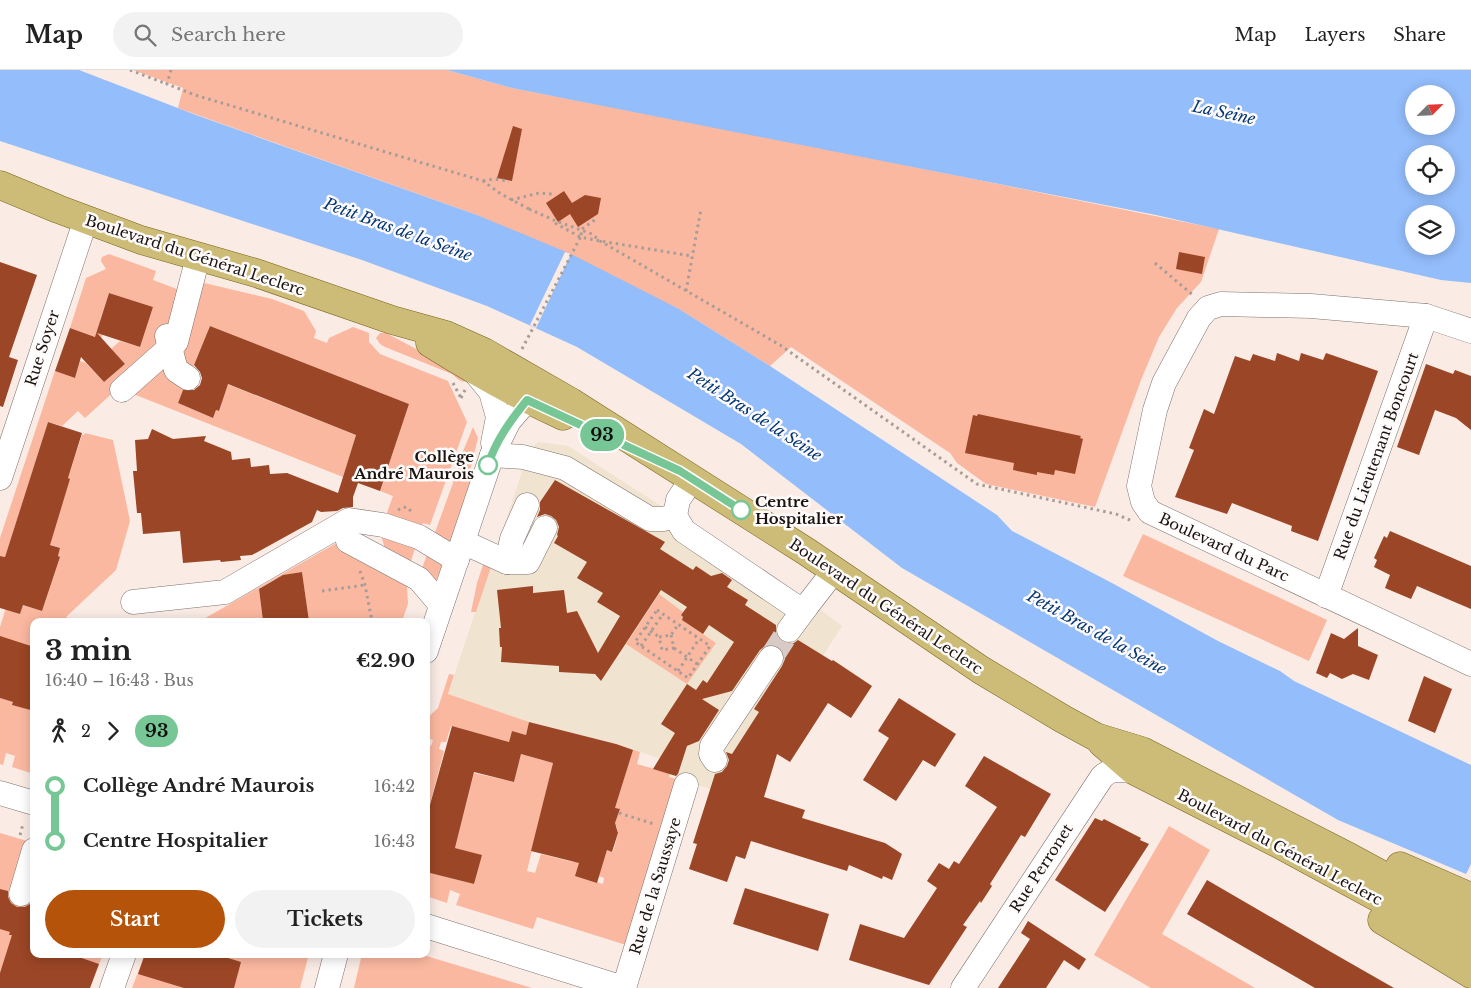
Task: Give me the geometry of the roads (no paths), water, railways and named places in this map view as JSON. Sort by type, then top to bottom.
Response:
[{"type":"main road","name":"Boulevard du Général Leclerc","points":[[0,185],[141,240],[256,273],[392,320],[446,335],[484,352],[571,402],[686,475],[834,571],[981,670],[1096,737],[1133,770],[1277,843],[1471,948]]},
{"type":"main road","name":"Boulevard du Général Leclerc","points":[[392,320],[462,374],[521,396],[686,475]]},
{"type":"main road","name":"Boulevard du Général Leclerc","points":[[1096,737],[1142,751],[1351,858],[1471,923]]},
{"type":"main road","points":[[1351,858],[1372,854],[1471,897]]},
{"type":"main road","points":[[1355,886],[1374,915],[1471,974]]},
{"type":"street","name":"Rue Soyer","points":[[0,478],[86,219]]},
{"type":"street","points":[[122,390],[176,342],[192,255]]},
{"type":"street","name":"Boulevard du Parc","points":[[1426,316],[1311,306],[1220,304],[1208,308],[1199,318],[1164,383],[1155,410],[1139,486],[1143,502],[1150,512],[1471,664]]},
{"type":"street","points":[[1426,316],[1471,331]]},
{"type":"street","name":"Rue du Lieutenant Boncourt","points":[[1326,596],[1426,316]]},
{"type":"street","points":[[169,349],[176,370],[188,378]]},
{"type":"street","points":[[462,374],[491,392],[498,417],[492,455]]},
{"type":"street","points":[[498,417],[529,389],[559,395]]},
{"type":"street","points":[[430,639],[492,455],[521,396]]},
{"type":"street","points":[[492,455],[523,457],[565,468],[650,519],[663,519],[680,523],[772,591],[795,606],[803,607]]},
{"type":"street","points":[[680,523],[678,500],[686,475]]},
{"type":"street","points":[[508,562],[512,540],[526,505]]},
{"type":"street","points":[[133,602],[225,592],[349,520],[383,525],[460,551],[508,562],[528,562],[545,528]]},
{"type":"street","points":[[348,541],[419,579],[441,605]]},
{"type":"street","points":[[789,630],[803,607],[834,571]]},
{"type":"street","points":[[715,760],[711,754],[712,746],[771,658]]},
{"type":"street","name":"Rue Perronet","points":[[963,988],[1099,782],[1116,769],[1133,770]]},
{"type":"street","name":"Rue de la Saussaye","points":[[623,988],[686,785]]},
{"type":"street","points":[[0,793],[28,813]]},
{"type":"street","points":[[21,894],[26,844]]},
{"type":"street","points":[[430,927],[598,984],[623,988]]},
{"type":"street","points":[[112,988],[123,958]]},
{"type":"street","points":[[327,988],[335,958]]},
{"type":"water","name":"Petit Bras de la Seine","points":[[0,70],[79,70],[196,115],[477,215],[571,254],[679,309],[770,366],[997,515],[1012,531],[1218,641],[1280,671],[1294,681],[1471,765],[1471,864],[1466,874],[1338,820],[902,568],[741,444],[577,347],[487,306],[362,260],[0,141]]},
{"type":"water","name":"La Seine","points":[[447,70],[1471,70],[1471,283],[1441,280],[1156,215],[512,88]]},
{"type":"tunnel","points":[[771,658],[789,630]]},
{"type":"place","name":"Collège André Maurois","points":[[488,465]]},
{"type":"place","name":"Centre Hospitalier","points":[[741,510]]}]
